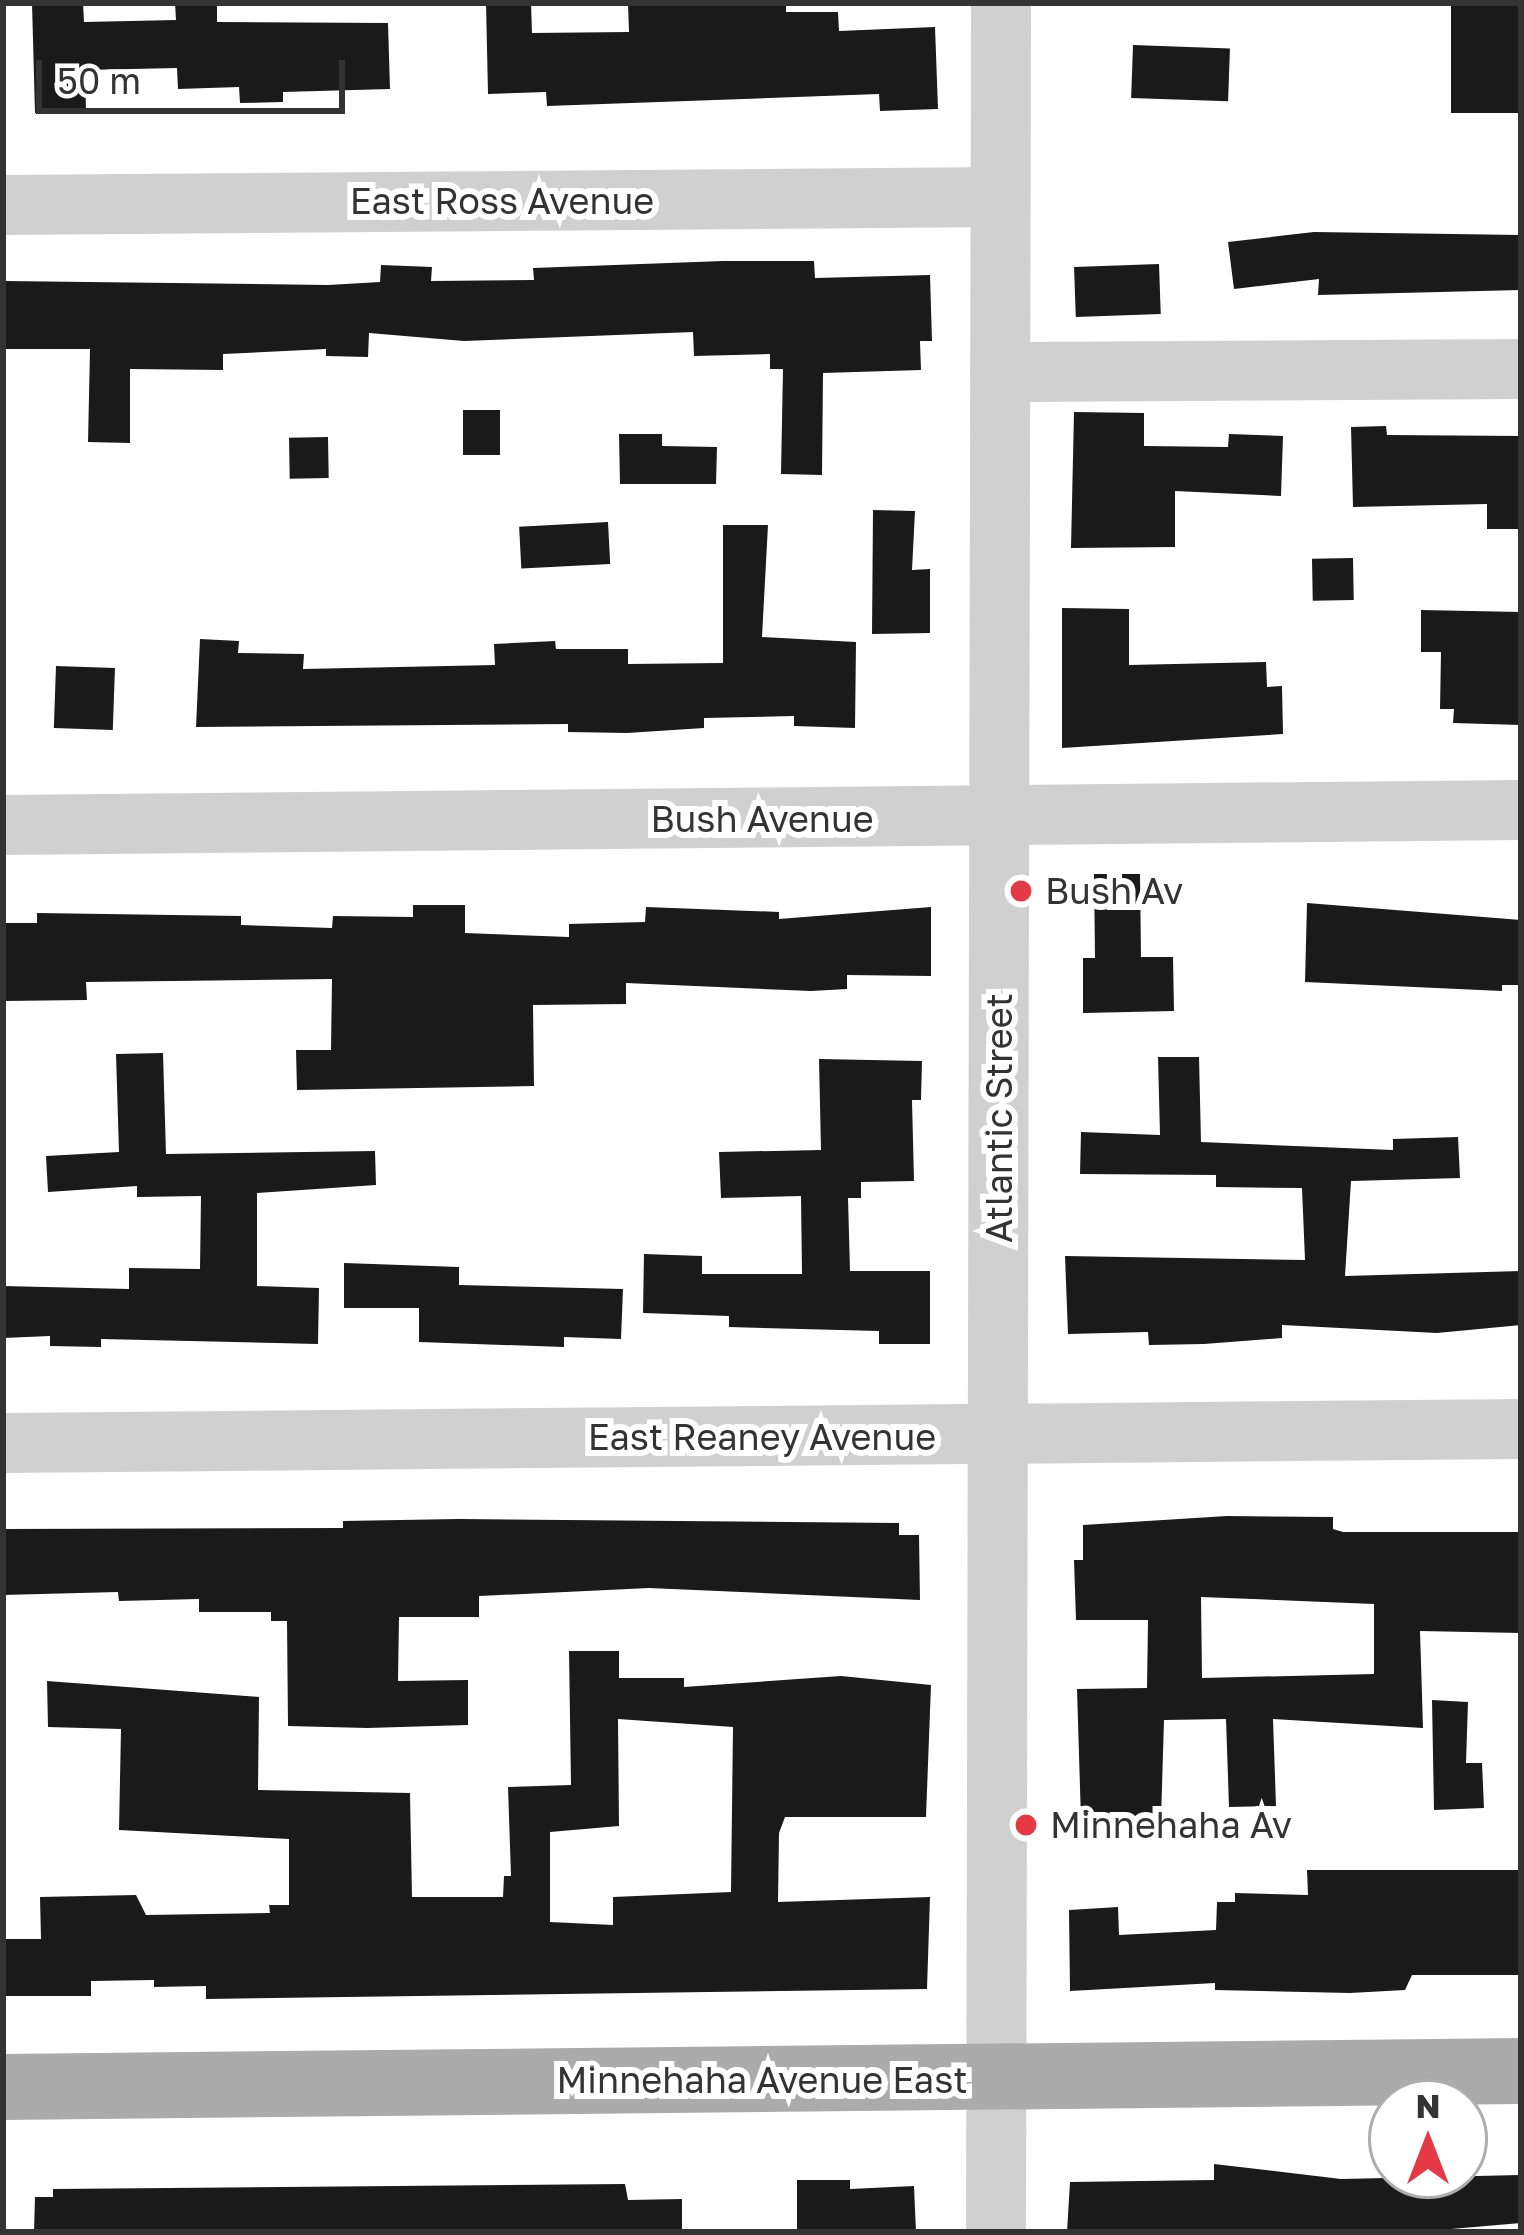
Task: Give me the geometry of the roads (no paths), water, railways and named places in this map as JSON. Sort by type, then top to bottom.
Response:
[{"type":"main road","name":"Minnehaha Avenue East","points":[[3,2087],[1521,2071]]},
{"type":"street","name":"Atlantic Street","points":[[996,2232],[1001,3]]},
{"type":"street","name":"East Ross Avenue","points":[[3,206],[1000,197]]},
{"type":"street","points":[[1000,372],[1521,369]]},
{"type":"street","name":"Bush Avenue","points":[[3,825],[1521,810]]},
{"type":"street","name":"East Reaney Avenue","points":[[3,1443],[1521,1430]]},
{"type":"place","name":"Bush Av","points":[[1021,891]]},
{"type":"place","name":"Minnehaha Av","points":[[1026,1825]]}]
